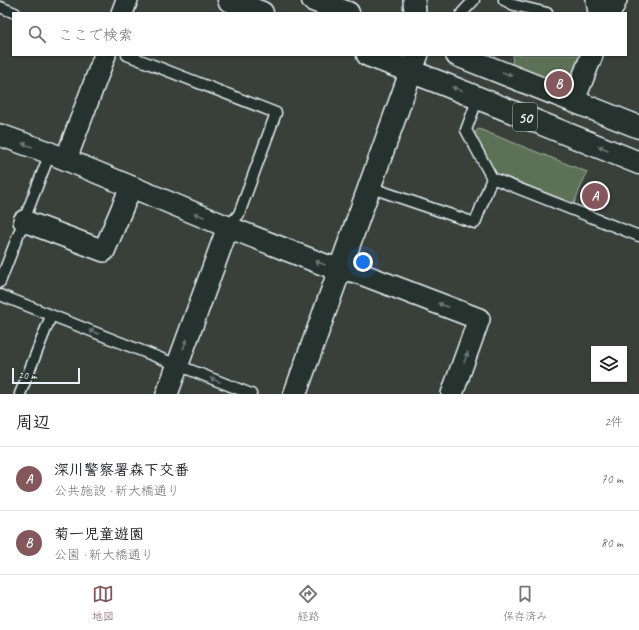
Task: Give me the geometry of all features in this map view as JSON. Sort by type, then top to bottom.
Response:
[{"type":"main road","points":[[229,0],[259,12]]},
{"type":"main road","points":[[313,0],[345,12]]},
{"type":"main road","name":"50","points":[[384,56],[416,58],[478,98],[636,166]]},
{"type":"main road","name":"50","points":[[460,56],[639,126]]},
{"type":"main road","points":[[295,394],[416,58]]},
{"type":"street","points":[[122,12],[127,0]]},
{"type":"street","points":[[414,0],[415,12]]},
{"type":"street","points":[[597,0],[599,12]]},
{"type":"street","points":[[610,12],[616,0]]},
{"type":"street","points":[[58,156],[105,56]]},
{"type":"street","points":[[574,100],[592,56]]},
{"type":"street","points":[[0,135],[58,156],[228,227],[325,265],[356,272],[479,319],[452,394]]},
{"type":"street","points":[[24,221],[104,251],[131,187]]},
{"type":"street","points":[[167,394],[228,227]]},
{"type":"lane","points":[[463,12],[474,0]]},
{"type":"lane","points":[[504,0],[514,9],[539,12]]},
{"type":"lane","points":[[0,7],[12,12]]},
{"type":"lane","points":[[130,56],[276,113],[238,214],[228,227]]},
{"type":"lane","points":[[478,98],[466,130],[492,178],[639,236]]},
{"type":"lane","points":[[0,282],[24,221],[58,156]]},
{"type":"lane","points":[[369,187],[475,222],[492,178]]},
{"type":"lane","points":[[0,295],[251,394]]},
{"type":"lane","points":[[20,394],[51,316]]},
{"type":"green space","points":[[513,56],[588,56],[572,96],[511,72]]},
{"type":"green space","points":[[479,129],[587,172],[573,206],[497,175],[474,136],[476,131]]},
{"type":"place","name":"菊一児童遊園","points":[[559,84]]},
{"type":"place","name":"深川警察署森下交番","points":[[595,196]]}]
